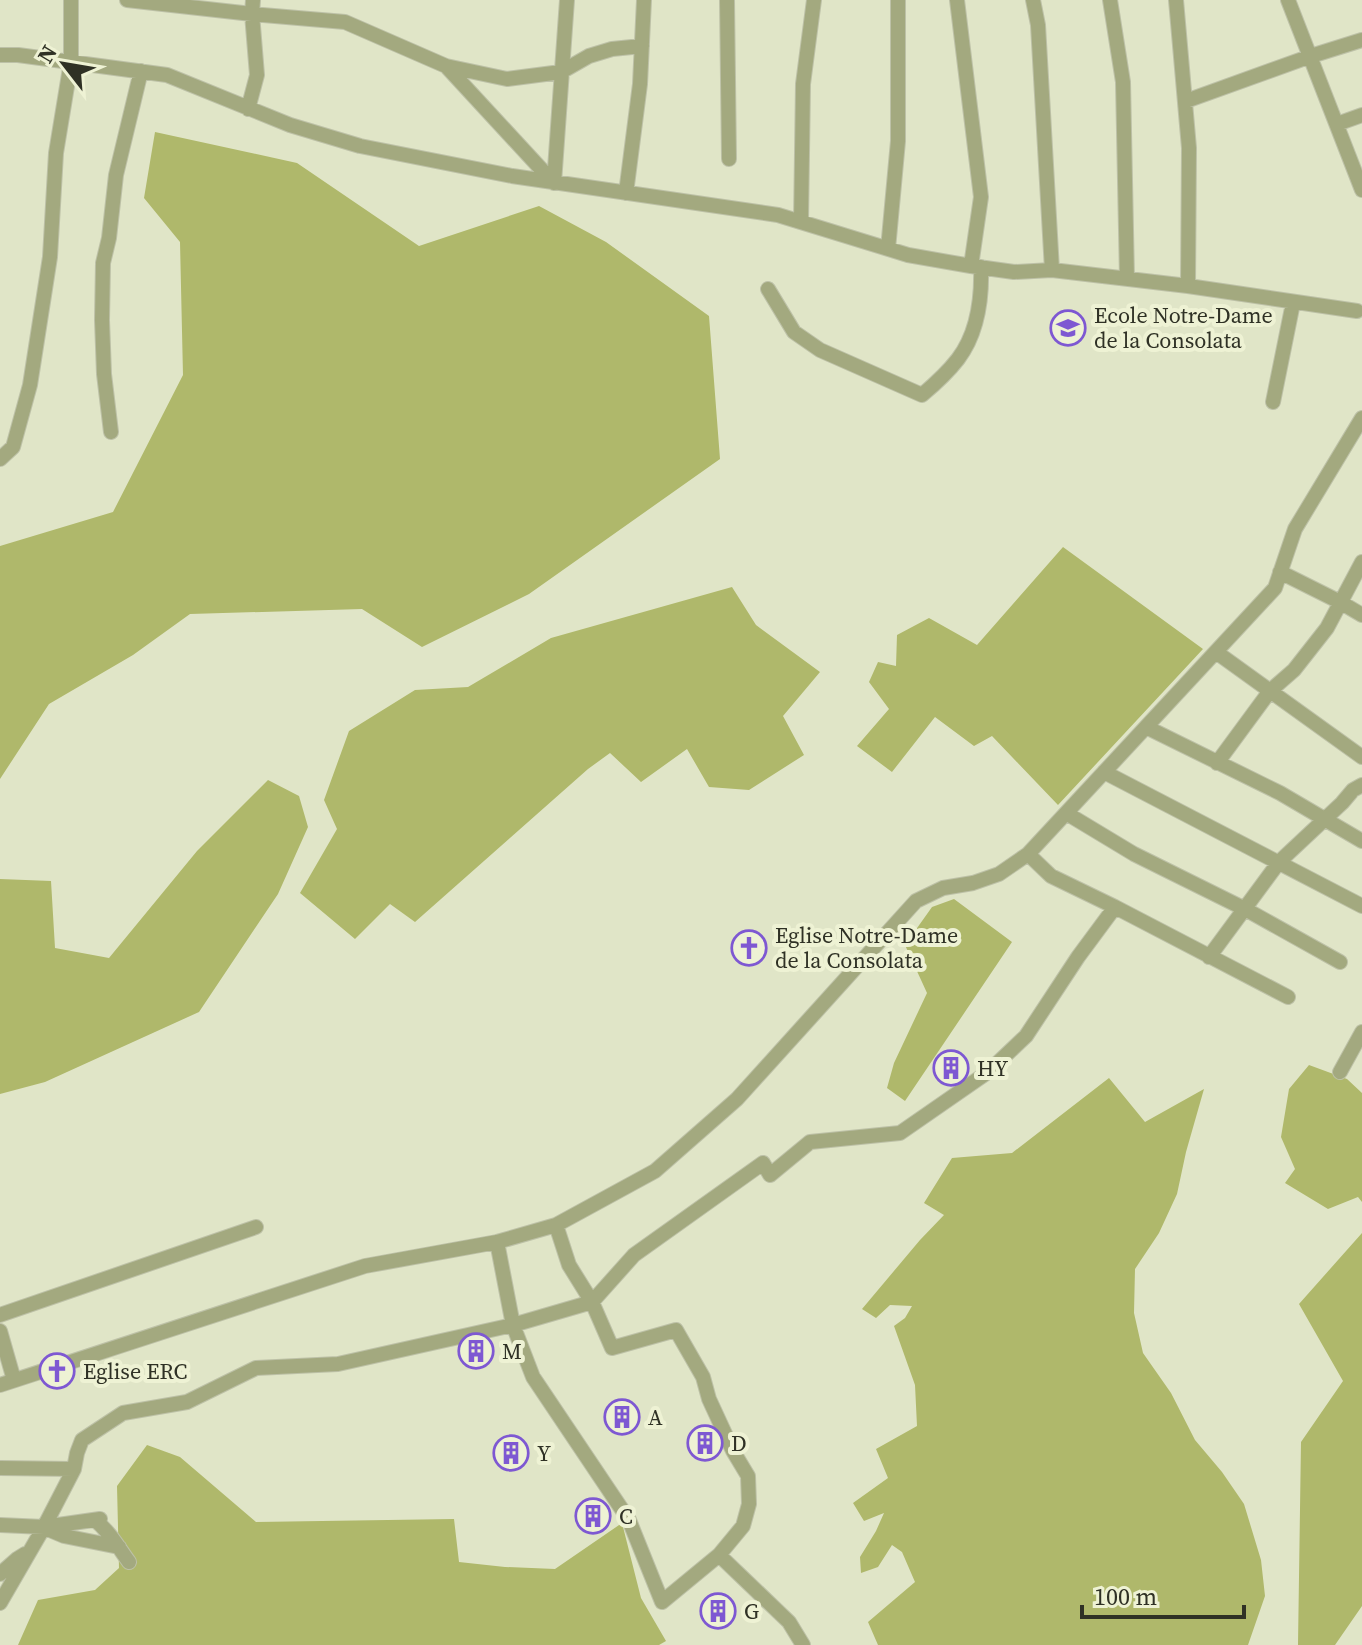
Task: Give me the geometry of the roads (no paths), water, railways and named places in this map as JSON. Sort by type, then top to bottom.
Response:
[{"type":"street","points":[[0,459],[13,447],[30,385],[50,257],[56,153],[71,62],[71,0]]},
{"type":"street","points":[[127,0],[252,7],[345,22],[446,66],[507,79],[561,72],[589,56],[612,49],[642,46]]},
{"type":"street","points":[[554,183],[567,0]]},
{"type":"street","points":[[626,193],[640,84],[644,0]]},
{"type":"street","points":[[727,0],[729,159]]},
{"type":"street","points":[[801,222],[803,84],[814,0]]},
{"type":"street","points":[[888,249],[898,141],[898,0]]},
{"type":"street","points":[[768,289],[799,337],[820,350],[922,395],[959,358],[971,338],[982,280],[976,267],[981,197],[957,0]]},
{"type":"street","points":[[1033,0],[1038,25],[1052,270]]},
{"type":"street","points":[[1110,0],[1123,82],[1127,279]]},
{"type":"street","points":[[1176,0],[1186,101],[1190,190],[1188,286]]},
{"type":"street","points":[[1288,0],[1362,190]]},
{"type":"street","points":[[248,109],[257,75],[252,7]]},
{"type":"street","points":[[1186,101],[1362,40]]},
{"type":"street","points":[[0,55],[167,75],[290,125],[360,146],[554,183],[778,215],[908,255],[1014,272],[1052,270],[1188,286],[1357,311]]},
{"type":"street","points":[[446,66],[554,183]]},
{"type":"street","points":[[111,432],[104,374],[103,263],[116,175],[141,71]]},
{"type":"street","points":[[1337,124],[1362,115]]},
{"type":"street","points":[[1273,402],[1293,303]]},
{"type":"street","points":[[0,1331],[7,1383],[365,1266],[497,1242],[556,1225],[655,1171],[737,1099],[916,901],[943,888],[973,883],[999,874],[1028,854],[1275,588],[1295,529],[1362,418]]},
{"type":"street","points":[[1217,763],[1270,691],[1294,670],[1327,628],[1362,562]]},
{"type":"street","points":[[1280,572],[1362,615]]},
{"type":"street","points":[[1216,652],[1362,757]]},
{"type":"street","points":[[1146,727],[1280,793],[1362,841]]},
{"type":"street","points":[[1104,772],[1362,906]]},
{"type":"street","points":[[1209,957],[1279,862],[1353,790],[1362,785]]},
{"type":"street","points":[[1066,813],[1134,854],[1245,909],[1340,962]]},
{"type":"street","points":[[1028,854],[1051,876],[1288,997]]},
{"type":"street","points":[[2,1595],[44,1527],[74,1469],[82,1440],[123,1413],[195,1400],[256,1368],[338,1364],[513,1325],[592,1302],[634,1255],[763,1163],[770,1175],[810,1142],[900,1133],[988,1072],[1026,1036],[1115,907]]},
{"type":"street","points":[[1340,1072],[1362,1032]]},
{"type":"street","points":[[497,1242],[513,1325],[533,1377],[629,1520],[662,1602],[719,1555],[743,1526],[749,1504],[748,1476],[709,1399],[703,1377],[676,1330],[612,1348],[592,1302],[569,1265],[556,1225]]},
{"type":"street","points":[[0,1315],[256,1227]]},
{"type":"street","points":[[0,1468],[74,1469]]},
{"type":"street","points":[[44,1527],[70,1501]]},
{"type":"street","points":[[0,1525],[44,1527],[97,1520],[129,1562]]},
{"type":"street","points":[[79,1523],[114,1541]]},
{"type":"street","points":[[44,1527],[64,1536],[114,1541]]},
{"type":"street","points":[[0,1574],[29,1552]]},
{"type":"street","points":[[719,1555],[789,1622],[803,1645]]},
{"type":"place","name":"Ecole Notre-Dame de la Consolata","points":[[1068,328]]},
{"type":"place","name":"Eglise Notre-Dame de la Consolata","points":[[749,948]]},
{"type":"place","name":"HY","points":[[951,1068]]},
{"type":"place","name":"M","points":[[476,1351]]},
{"type":"place","name":"Eglise ERC","points":[[57,1371]]},
{"type":"place","name":"A","points":[[622,1417]]},
{"type":"place","name":"D","points":[[705,1443]]},
{"type":"place","name":"Y","points":[[511,1453]]},
{"type":"place","name":"C","points":[[593,1516]]},
{"type":"place","name":"G","points":[[718,1611]]}]
